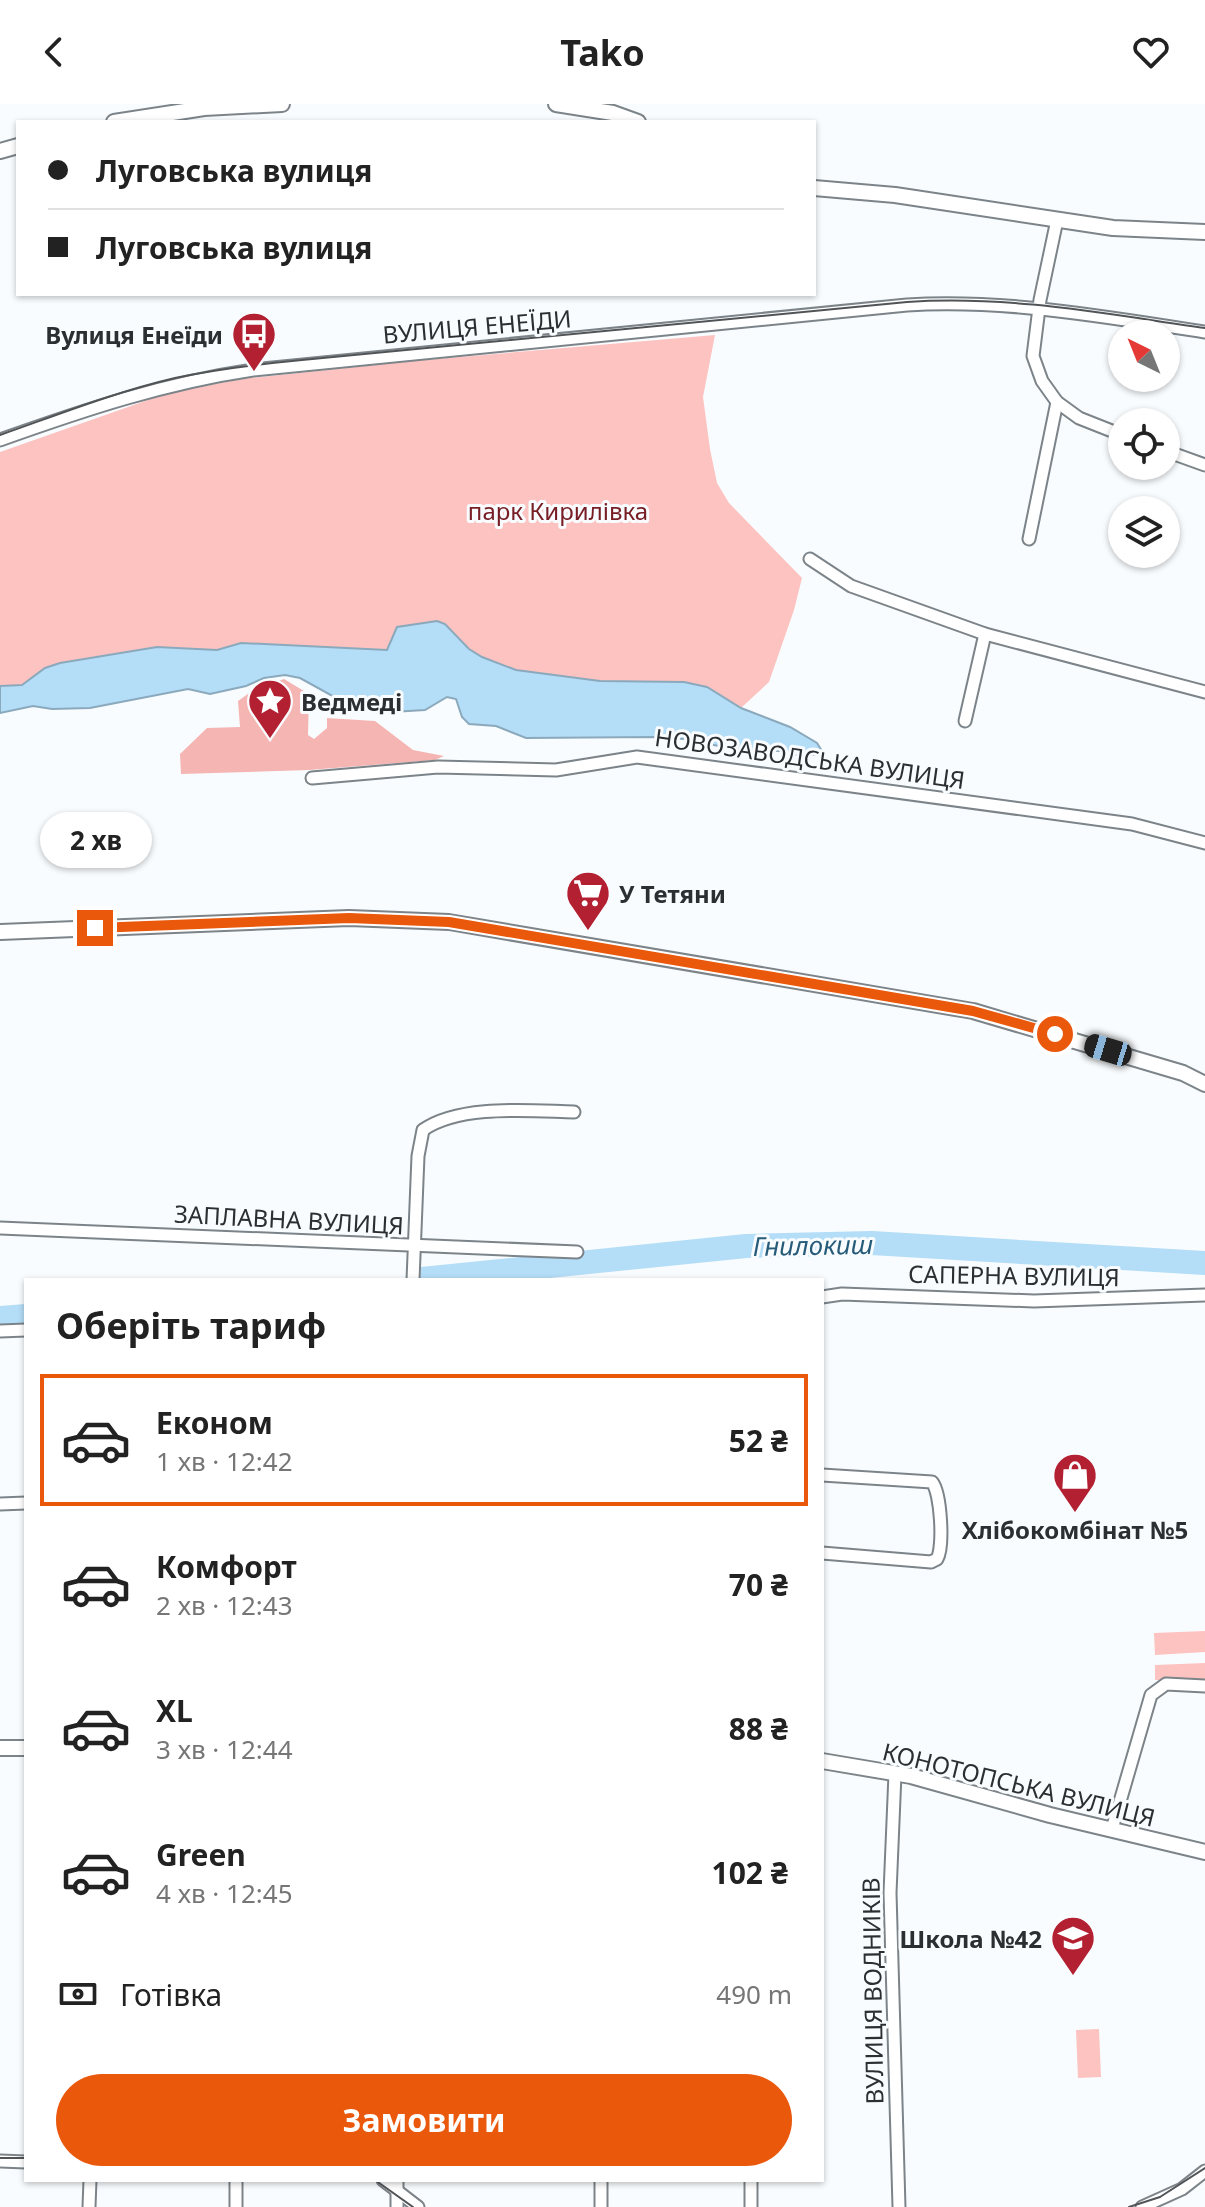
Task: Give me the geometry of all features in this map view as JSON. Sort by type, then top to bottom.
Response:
[{"type":"street","points":[[127,120],[204,108],[282,104]]},
{"type":"street","points":[[556,104],[613,113],[632,120]]},
{"type":"street","points":[[816,188],[895,195],[1113,228],[1205,232]]},
{"type":"street","points":[[1057,220],[1039,308],[1033,356],[1042,381],[1057,402],[1079,418],[1108,429]]},
{"type":"street","name":"ВУЛИЦЯ ЕНЕЇДИ","points":[[0,440],[149,390],[273,367],[907,305],[976,303],[1039,308],[1205,332]]},
{"type":"street","points":[[1029,539],[1057,402]]},
{"type":"street","points":[[1180,456],[1205,465]]},
{"type":"street","points":[[810,559],[851,586],[985,634],[1205,692]]},
{"type":"street","points":[[965,721],[985,634]]},
{"type":"street","name":"НОВОЗАВОДСЬКА ВУЛИЦЯ","points":[[312,778],[438,767],[556,770],[637,757],[1132,824],[1205,843]]},
{"type":"street","points":[[0,932],[349,918],[449,922],[973,1011],[1183,1073],[1205,1084]]},
{"type":"street","points":[[413,1278],[418,1156],[423,1130],[451,1117],[498,1111],[574,1112]]},
{"type":"street","name":"ЗАПЛАВНА ВУЛИЦЯ","points":[[0,1228],[577,1252]]},
{"type":"street","name":"САПЕРНА ВУЛИЦЯ","points":[[824,1297],[842,1294],[1034,1301],[1205,1295]]},
{"type":"street","points":[[0,1331],[24,1330]]},
{"type":"street","points":[[824,1475],[932,1482],[938,1494],[940,1550],[934,1561],[824,1553]]},
{"type":"street","points":[[0,1504],[24,1503]]},
{"type":"street","points":[[1112,1829],[1151,1695],[1166,1684],[1205,1686]]},
{"type":"street","points":[[0,1748],[24,1748]]},
{"type":"street","name":"КОНОТОПСЬКА ВУЛИЦЯ","points":[[824,1761],[895,1774],[1205,1852]]},
{"type":"street","name":"ВУЛИЦЯ ВОДНИКІВ","points":[[895,1774],[890,1893],[899,2207]]},
{"type":"street","points":[[0,2161],[24,2162]]},
{"type":"street","points":[[1142,2207],[1182,2189],[1205,2171]]},
{"type":"street","points":[[89,2207],[90,2182]]},
{"type":"street","points":[[236,2182],[236,2207]]},
{"type":"street","points":[[601,2182],[601,2207]]},
{"type":"street","points":[[751,2182],[751,2207]]},
{"type":"street","points":[[397,2185],[397,2207]]},
{"type":"street","points":[[397,2185],[418,2207]]},
{"type":"green space","name":"парк Кирилівка","points":[[715,335],[703,397],[717,483],[729,503],[802,578],[769,682],[741,708],[707,687],[684,682],[600,681],[516,670],[469,649],[445,624],[387,650],[241,643],[217,650],[157,647],[60,663],[45,668],[21,685],[0,686],[0,452],[165,394],[241,379]]},
{"type":"green space","points":[[1205,1631],[1205,1652],[1155,1655],[1154,1633]]},
{"type":"green space","points":[[1205,1663],[1205,1681],[1155,1680],[1155,1665]]},
{"type":"green space","points":[[1099,2029],[1101,2077],[1078,2078],[1076,2030]]},
{"type":"shaded area","points":[[284,679],[309,694],[308,735],[314,739],[327,728],[327,718],[375,721],[413,750],[444,756],[435,760],[309,770],[181,774],[180,754],[207,728],[240,727],[238,701],[252,691]]},
{"type":"water","points":[[437,621],[445,624],[469,649],[516,670],[600,681],[684,682],[707,687],[741,708],[790,727],[817,743],[822,751],[817,755],[790,755],[780,751],[733,749],[685,739],[654,737],[526,738],[496,726],[469,724],[462,717],[456,699],[447,697],[425,710],[375,713],[347,704],[300,678],[285,675],[210,694],[188,689],[90,708],[33,706],[0,713],[0,686],[22,685],[45,668],[60,663],[157,647],[217,650],[241,643],[387,650],[397,627]]},
{"type":"waterway","name":"Гнилокиш","points":[[432,1278],[746,1246],[872,1243],[1205,1263]]},
{"type":"waterway","name":"Гнилокиш","points":[[0,1318],[24,1316]]},
{"type":"tram line","points":[[0,435],[130,390],[223,369],[907,302],[1020,303],[1205,328]]},
{"type":"tram line","points":[[0,2158],[24,2158]]},
{"type":"tram line","points":[[1129,2207],[1160,2197],[1205,2168]]},
{"type":"tram line","points":[[378,2182],[413,2207]]},
{"type":"place","name":"Вулиця Енеїди","points":[[254,373]]},
{"type":"place","name":"Ведмеді","points":[[270,740]]},
{"type":"place","name":"У Тетяни","points":[[588,932]]},
{"type":"place","name":"Хлібокомбінат №5","points":[[1075,1514]]},
{"type":"place","name":"Школа №42","points":[[1073,1977]]},
{"type":"route","points":[[95,928],[349,918],[449,922],[973,1011],[1055,1034]]}]
